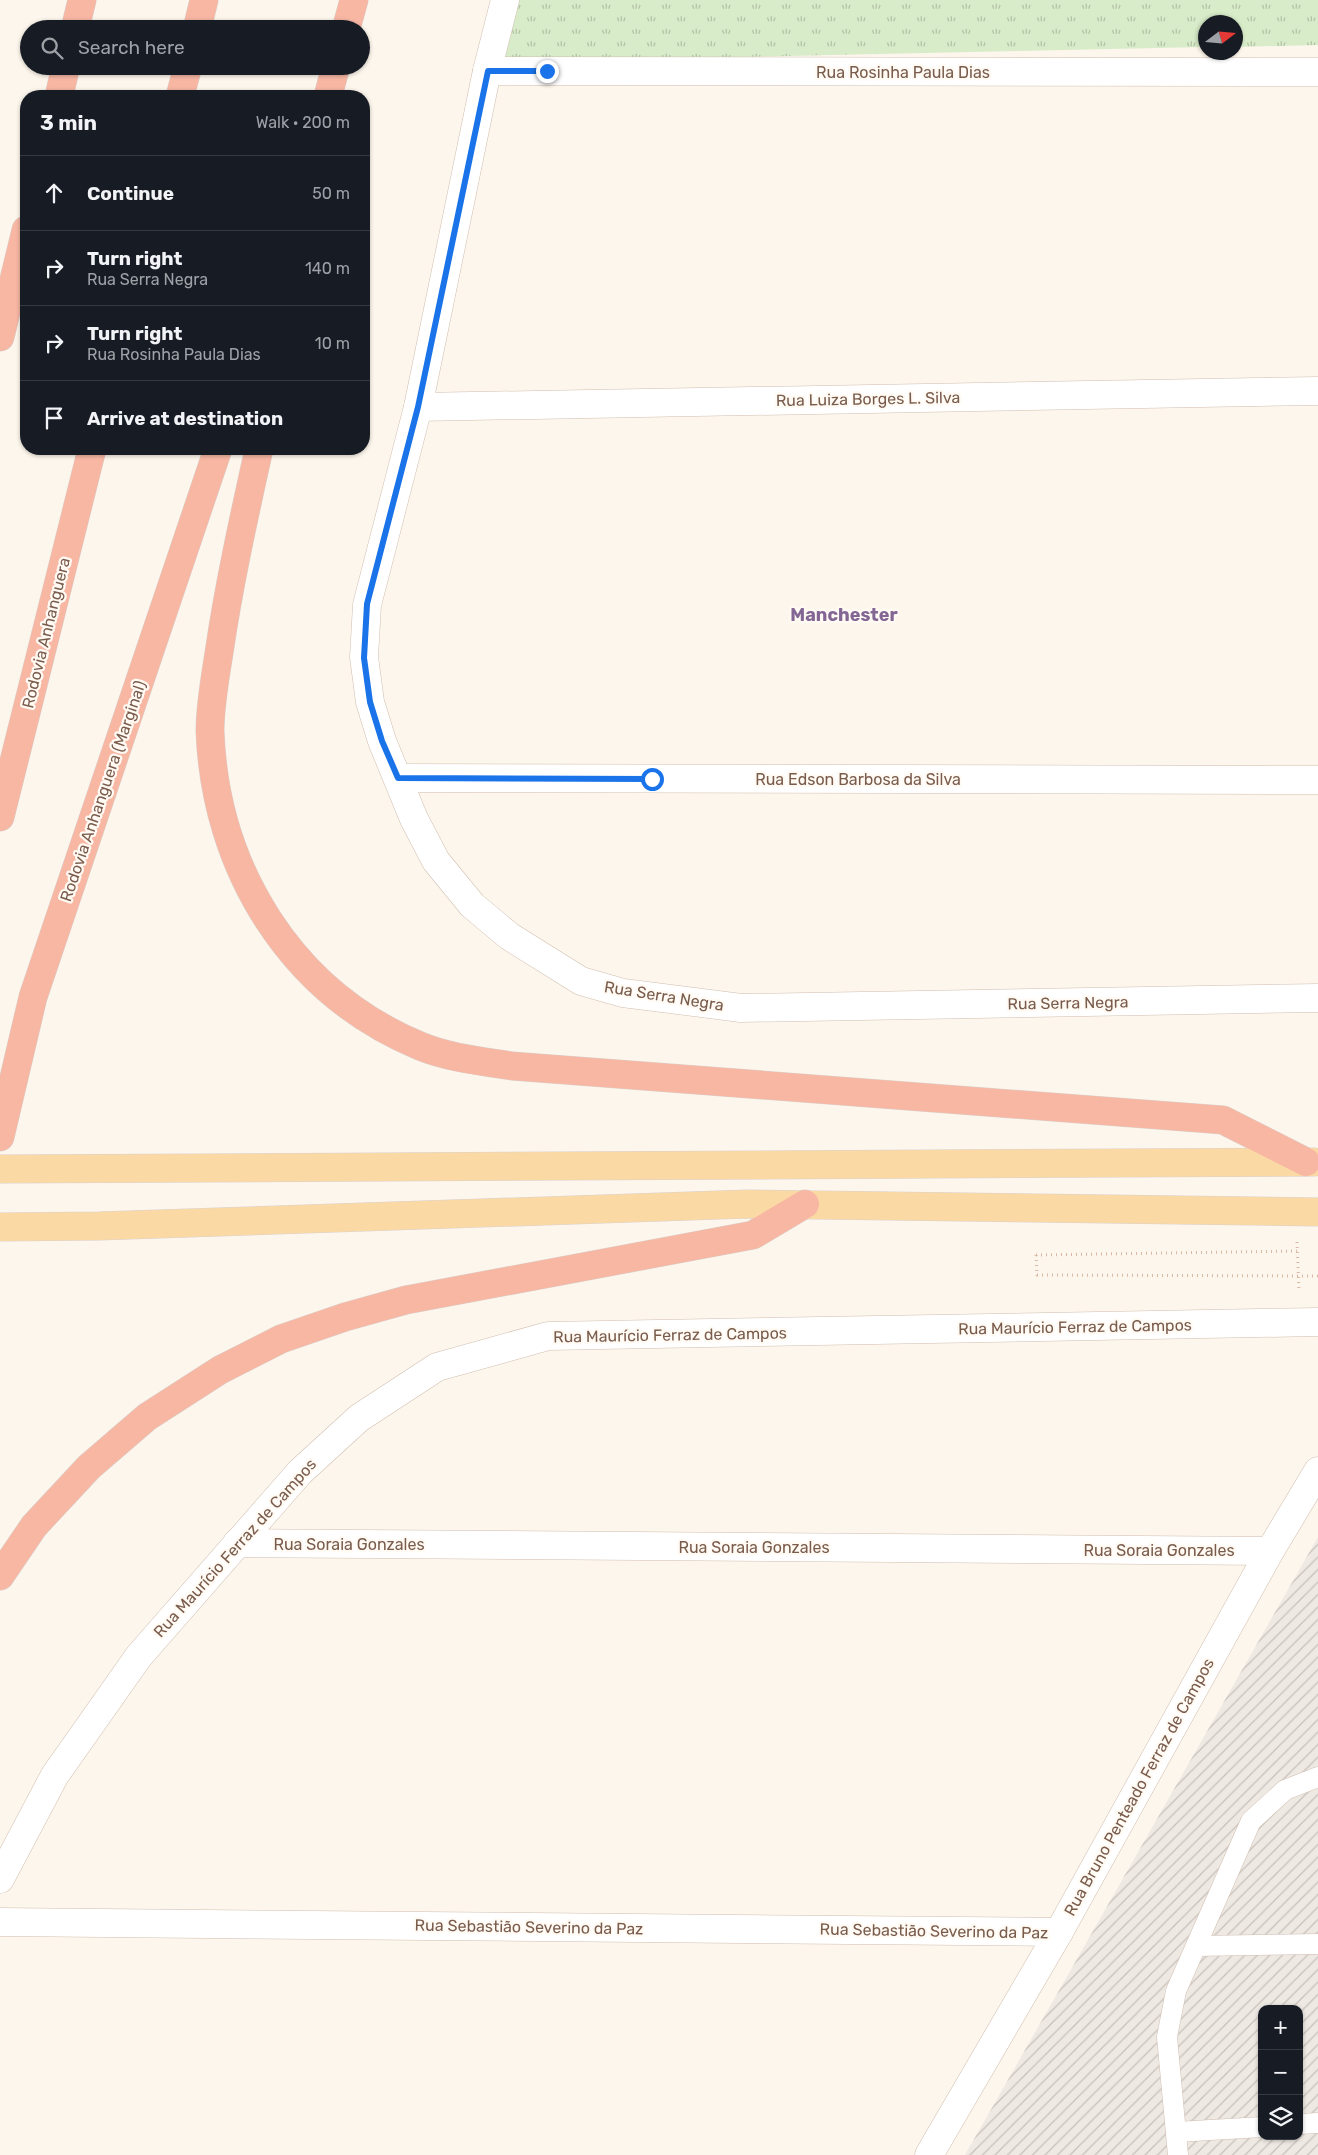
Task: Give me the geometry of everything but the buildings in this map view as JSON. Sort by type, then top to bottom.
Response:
[{"type":"highway","points":[[77,20],[82,0]]},
{"type":"highway","points":[[199,20],[204,0]]},
{"type":"highway","points":[[348,20],[354,0]]},
{"type":"highway","points":[[60,90],[64,75]]},
{"type":"highway","points":[[182,90],[186,75]]},
{"type":"highway","points":[[330,90],[334,75]]},
{"type":"highway","points":[[0,337],[20,255]]},
{"type":"highway","name":"Rodovia Anhanguera","points":[[0,817],[90,455]]},
{"type":"highway","name":"Rodovia Anhanguera (Marginal)","points":[[0,1137],[33,997],[216,455]]},
{"type":"highway","points":[[258,455],[227,597],[217,666],[210,730],[217,789],[230,845],[250,892],[273,929],[303,964],[341,1001],[374,1023],[420,1046],[470,1060],[512,1066],[1223,1120],[1312,1162]]},
{"type":"highway","points":[[0,1576],[34,1526],[83,1474],[147,1417],[220,1370],[281,1339],[345,1317],[406,1300],[752,1235],[805,1204]]},
{"type":"main road","points":[[0,1169],[1312,1162]]},
{"type":"main road","points":[[0,1227],[99,1226],[805,1204],[1307,1212]]},
{"type":"street","name":"Rua Serra Negra","points":[[505,0],[488,71],[418,407],[367,604],[364,658],[370,702],[382,741],[414,818],[436,861],[472,905],[509,936],[581,981],[623,993],[741,1008],[1318,998]]},
{"type":"street","name":"Rua Rosinha Paula Dias","points":[[488,71],[1318,72]]},
{"type":"street","name":"Rua Luiza Borges L. Silva","points":[[418,407],[1318,391]]},
{"type":"street","name":"Rua Edson Barbosa da Silva","points":[[398,778],[1318,780]]},
{"type":"street","name":"Rua Maurício Ferraz de Campos","points":[[0,1879],[55,1775],[139,1656],[300,1472],[359,1418],[437,1367],[548,1336],[1309,1322]]},
{"type":"street","name":"Rua Bruno Penteado Ferraz de Campos","points":[[929,2155],[1059,1932],[1270,1551],[1318,1471]]},
{"type":"street","name":"Rua Soraia Gonzales","points":[[237,1543],[1270,1551]]},
{"type":"street","name":"Rua Sebastião Severino da Paz","points":[[0,1922],[1059,1932]]},
{"type":"lane","points":[[1178,2155],[1167,2037],[1176,1991],[1251,1821],[1285,1790],[1318,1777]]},
{"type":"lane","points":[[1196,1946],[1318,1944]]},
{"type":"lane","points":[[1303,2124],[1318,2123]]},
{"type":"lane","points":[[1176,2132],[1258,2127]]},
{"type":"path","points":[[1307,1212],[1297,1251],[1309,1322]]},
{"type":"path","points":[[1297,1251],[1036,1255],[1038,1275],[1318,1276]]},
{"type":"shaded area","points":[[1318,1537],[1318,2155],[965,2155]]},
{"type":"green space","points":[[514,0],[1318,0],[1318,45],[1243,47],[1243,15],[1198,15],[1198,47],[503,62]]},
{"type":"district","name":"Manchester","points":[[844,615]]},
{"type":"route","points":[[547,71],[488,71],[418,407],[367,604],[364,658],[370,702],[382,741],[398,778],[652,779]]}]
